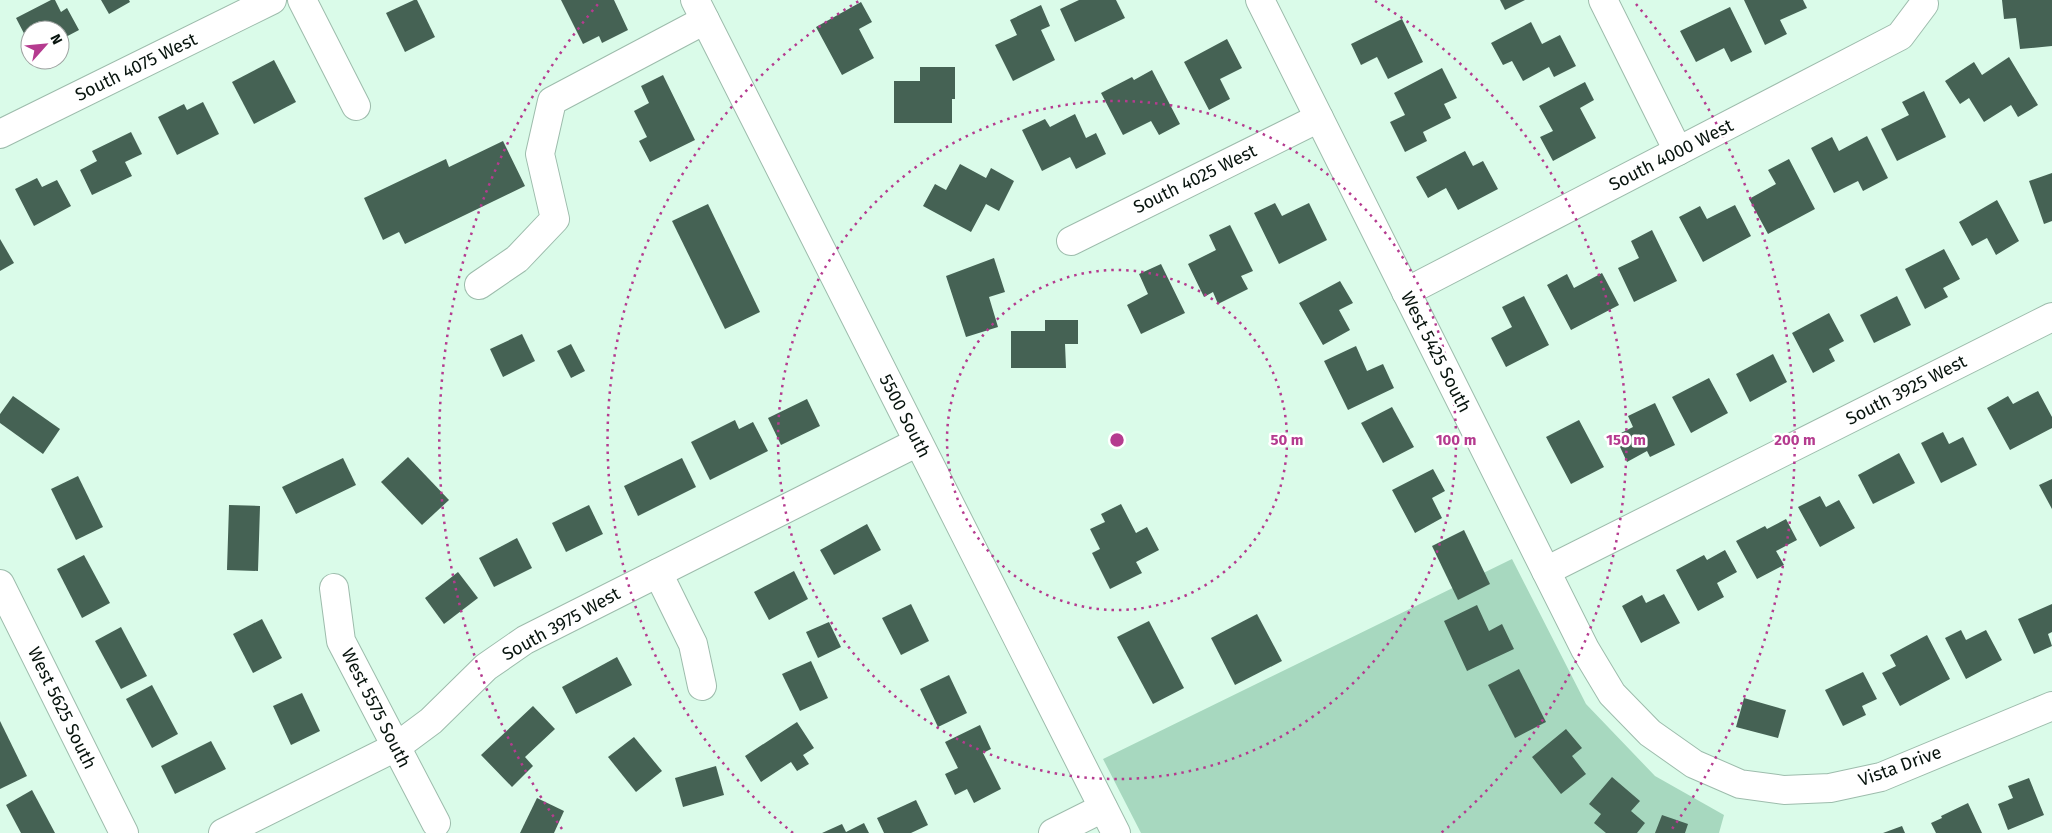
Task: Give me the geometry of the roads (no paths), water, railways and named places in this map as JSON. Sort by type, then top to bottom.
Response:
[{"type":"street","name":"South 4075 West","points":[[0,133],[272,0]]},
{"type":"street","points":[[302,0],[356,106]]},
{"type":"street","name":"West 5425 South","points":[[1260,0],[1585,649],[1612,694],[1650,733],[1694,764],[1740,784]]},
{"type":"street","points":[[1603,0],[1678,151]]},
{"type":"street","name":"South 4000 West","points":[[1406,292],[1900,36],[1924,4]]},
{"type":"street","points":[[479,285],[517,259],[555,219],[540,154],[552,101],[700,10]]},
{"type":"street","name":"5500 South","points":[[700,10],[1116,833]]},
{"type":"street","name":"South 4025 West","points":[[1071,241],[1319,118]]},
{"type":"street","name":"South 3925 West","points":[[1546,571],[2052,317]]},
{"type":"street","name":"South 3975 West","points":[[222,833],[396,747],[431,721],[486,667],[525,640],[918,442]]},
{"type":"street","points":[[658,573],[693,644],[702,686]]},
{"type":"street","name":"West 5625 South","points":[[0,584],[124,833]]},
{"type":"street","name":"West 5575 South","points":[[334,588],[341,641],[436,823]]},
{"type":"street","name":"Vista Drive","points":[[1740,784],[1784,790],[1830,788],[1881,777],[2052,706]]},
{"type":"street","points":[[1053,833],[1103,808]]}]
